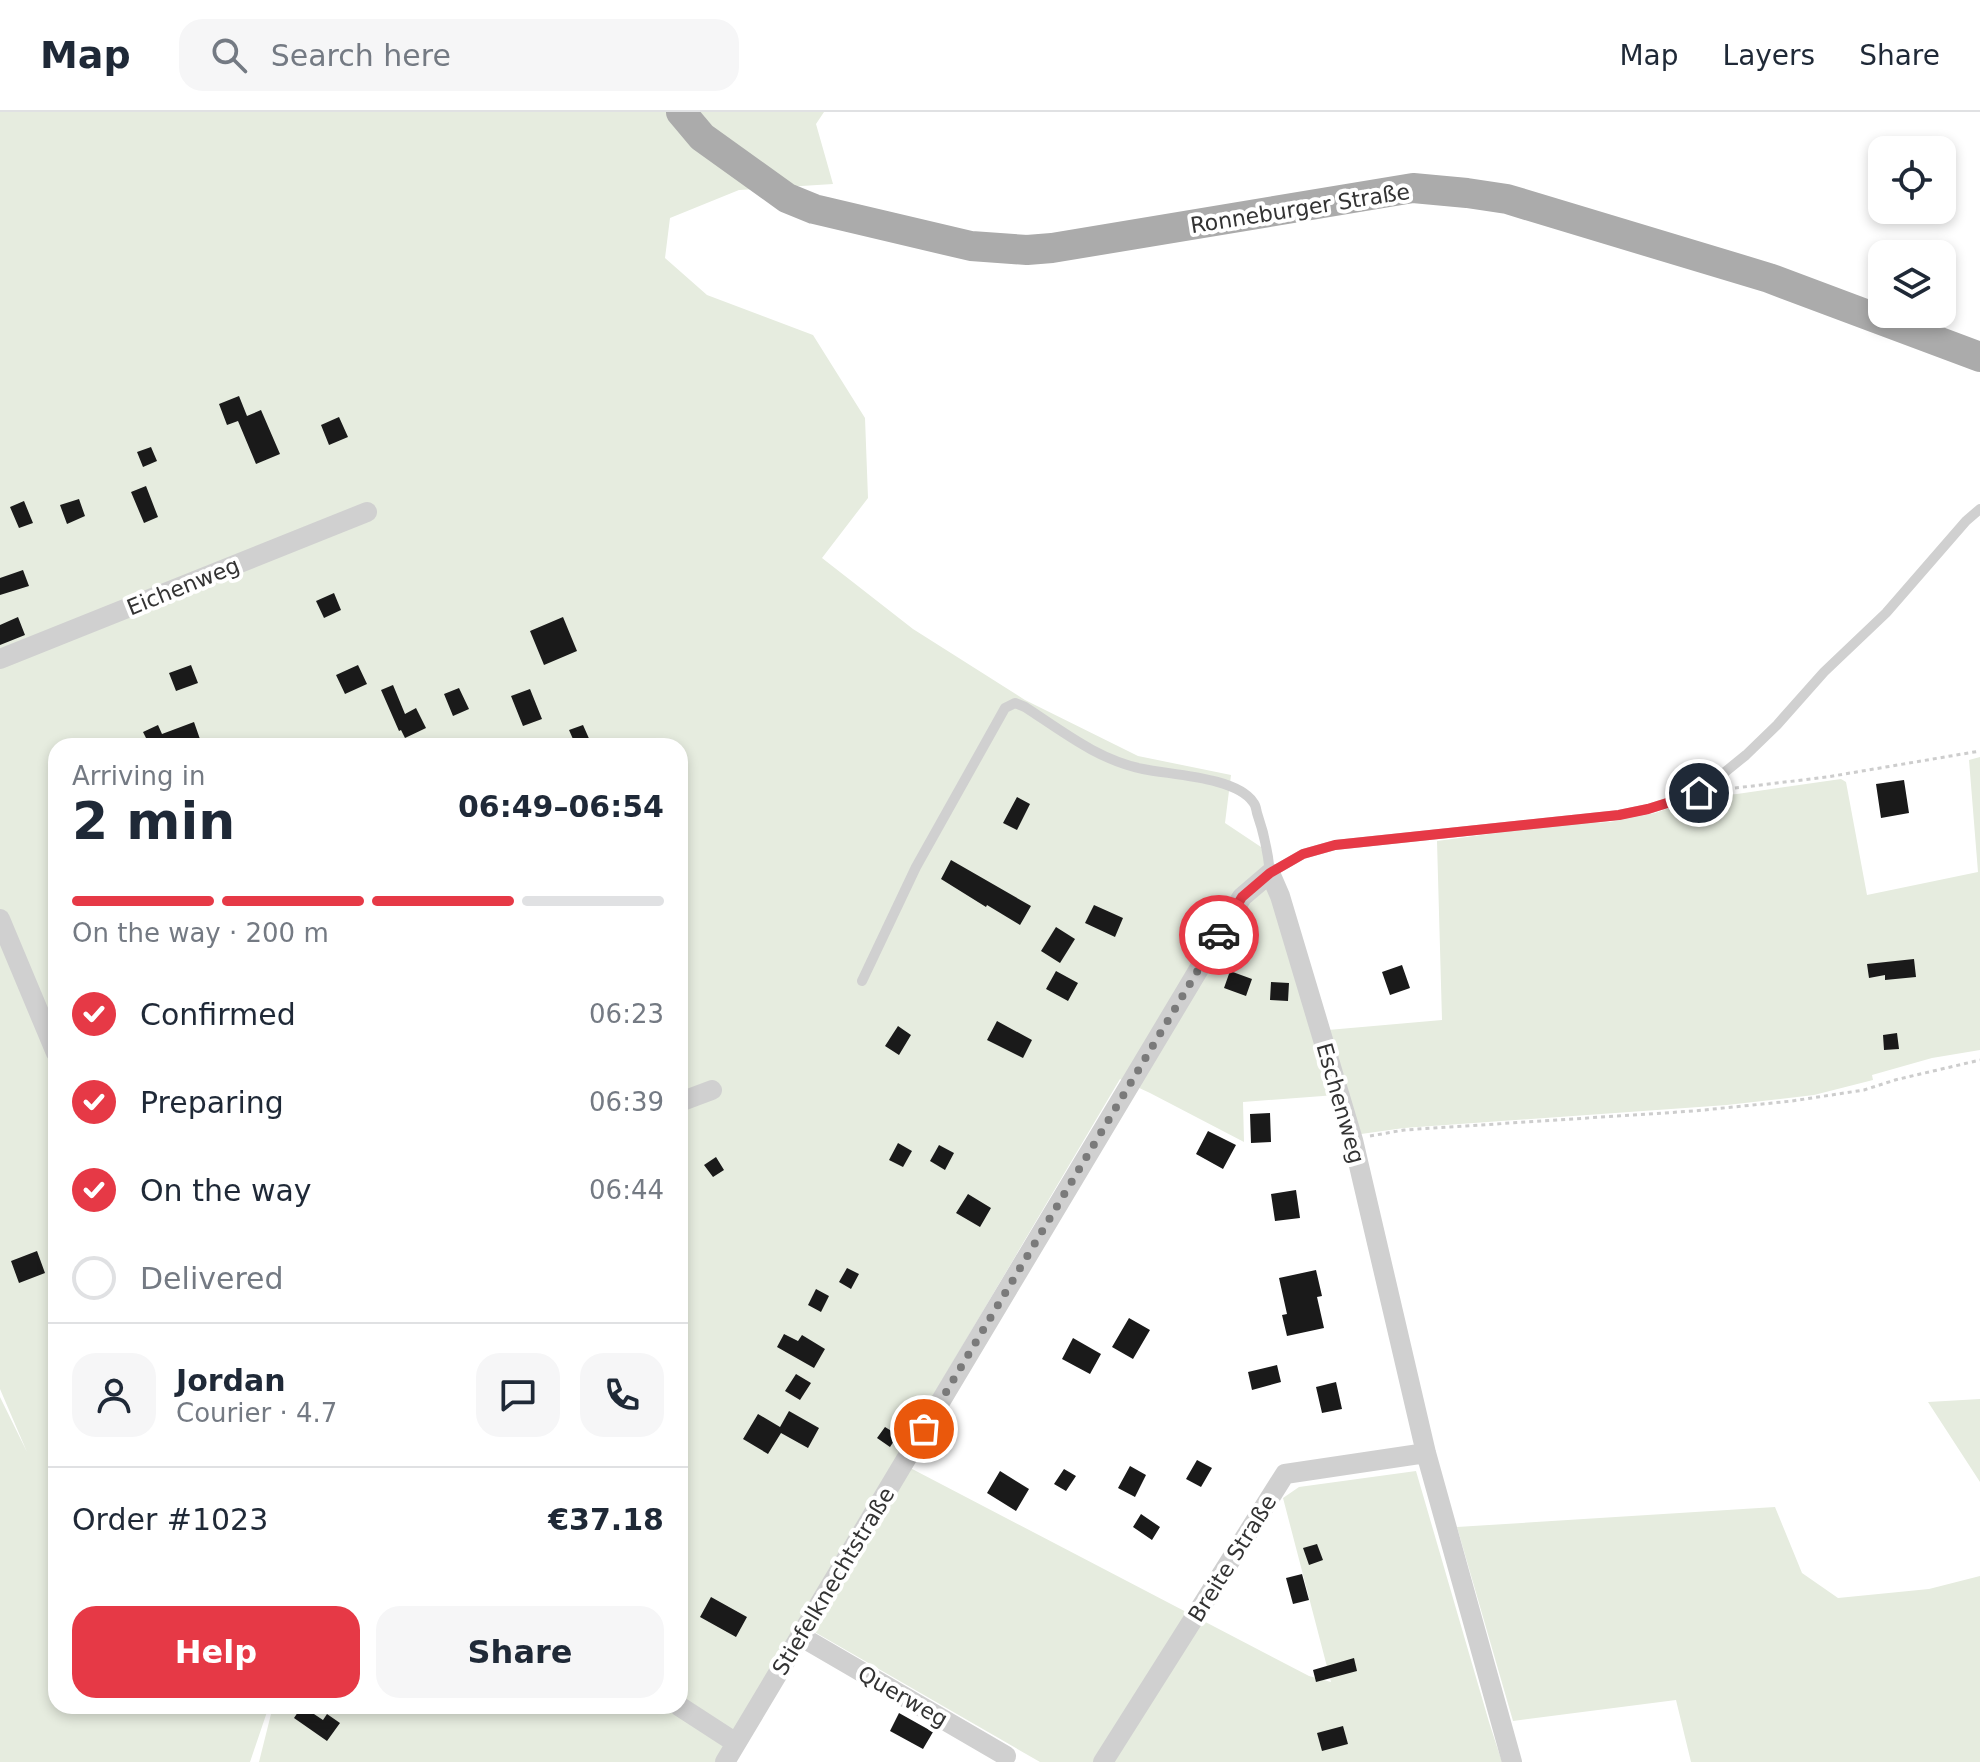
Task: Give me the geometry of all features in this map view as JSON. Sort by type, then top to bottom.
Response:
[{"type":"main road","name":"Ronneburger Straße","points":[[681,112],[702,137],[787,198],[814,209],[971,246],[1027,250],[1052,248],[1413,188],[1467,193],[1507,199],[1769,278],[1980,357]]},
{"type":"street","name":"Eichenweg","points":[[0,659],[367,512]]},
{"type":"street","name":"Eschenweg","points":[[1270,873],[1280,896],[1353,1140],[1426,1453],[1512,1762]]},
{"type":"street","name":"Stiefelknechtstraße","points":[[725,1762],[1242,897],[1270,873]]},
{"type":"street","points":[[0,919],[47,1006]]},
{"type":"street","points":[[688,1099],[712,1090]]},
{"type":"street","name":"Breite Straße","points":[[1103,1762],[1285,1474],[1426,1453]]},
{"type":"street","name":"Querweg","points":[[800,1636],[1006,1756]]},
{"type":"street","points":[[688,1712],[736,1743]]},
{"type":"lane","points":[[862,981],[923,854],[1005,708],[1015,703],[1082,746],[1118,762],[1142,769],[1199,777],[1238,790],[1253,801],[1266,839],[1270,873],[1303,854],[1335,845],[1619,815],[1699,793],[1746,755],[1824,672],[1886,613],[1980,509]]},
{"type":"path","points":[[1699,793],[1827,777],[1980,751]]},
{"type":"path","points":[[1353,1140],[1404,1130],[1679,1112],[1792,1101],[1864,1090],[1980,1060]]},
{"type":"shaded area","points":[[0,112],[824,112],[816,124],[833,184],[739,190],[670,218],[665,258],[707,295],[813,335],[865,418],[868,498],[822,558],[913,629],[1025,700],[1138,756],[1231,775],[1225,823],[1261,847],[1336,1095],[1243,1102],[1244,1142],[1120,1079],[895,1460],[1309,1676],[1331,1682],[1283,1498],[1299,1487],[1416,1471],[1502,1762],[1040,1762],[799,1623],[715,1762],[259,1762],[271,1714],[688,1714],[688,738],[48,738],[48,1714],[266,1714],[250,1762],[0,1762],[0,1397],[27,1452],[0,1389]]},
{"type":"shaded area","points":[[1980,757],[1980,1050],[1932,1058],[1872,1075],[1873,1080],[1814,1095],[1727,1105],[1404,1128],[1361,1134],[1328,1030],[1442,1020],[1437,841],[1555,825],[1610,822],[1655,813],[1700,797],[1841,779],[1846,782],[1867,895],[1978,872],[1969,760]]},
{"type":"shaded area","points":[[1980,1399],[1980,1482],[1928,1402]]},
{"type":"shaded area","points":[[1775,1507],[1802,1573],[1838,1598],[1929,1589],[1980,1576],[1980,1762],[1691,1762],[1676,1700],[1513,1721],[1457,1527]]},
{"type":"building","points":[[239,396],[247,416],[261,410],[280,454],[256,464],[238,421],[227,425],[219,404]]},
{"type":"building","points":[[339,417],[348,437],[329,445],[321,425]]},
{"type":"building","points":[[151,447],[157,461],[143,467],[137,452]]},
{"type":"building","points":[[146,486],[158,517],[144,523],[131,492]]},
{"type":"building","points":[[79,499],[85,516],[67,524],[60,505]]},
{"type":"building","points":[[24,501],[33,523],[19,528],[10,507]]},
{"type":"building","points":[[23,570],[29,586],[0,595],[0,578]]},
{"type":"building","points":[[334,593],[341,610],[324,618],[316,601]]},
{"type":"building","points":[[18,617],[25,635],[0,645],[0,625]]},
{"type":"building","points":[[563,617],[577,651],[544,665],[530,631]]},
{"type":"building","points":[[191,665],[198,683],[176,691],[169,673]]},
{"type":"building","points":[[358,665],[367,684],[345,694],[336,675]]},
{"type":"building","points":[[393,685],[405,714],[416,708],[426,728],[405,738],[381,690]]},
{"type":"building","points":[[459,688],[469,709],[453,716],[444,694]]},
{"type":"building","points":[[530,689],[542,719],[523,726],[511,696]]},
{"type":"building","points":[[194,722],[200,738],[146,738],[143,732],[158,725],[162,734]]},
{"type":"building","points":[[583,725],[589,738],[572,738],[569,730]]},
{"type":"building","points":[[1904,780],[1909,813],[1881,818],[1876,784]]},
{"type":"building","points":[[1017,797],[1030,804],[1017,830],[1003,823]]},
{"type":"building","points":[[951,860],[1031,906],[1020,925],[941,879]]},
{"type":"building","points":[[1094,905],[1123,918],[1115,937],[1085,923]]},
{"type":"building","points":[[1056,927],[1075,939],[1060,963],[1041,951]]},
{"type":"building","points":[[1914,959],[1916,977],[1885,980],[1885,975],[1869,978],[1867,964]]},
{"type":"building","points":[[1402,965],[1410,988],[1390,995],[1382,972]]},
{"type":"building","points":[[1056,971],[1078,983],[1068,1001],[1046,989]]},
{"type":"building","points":[[1230,971],[1252,979],[1246,996],[1224,988]]},
{"type":"building","points":[[1271,982],[1289,983],[1288,1001],[1270,1000]]},
{"type":"building","points":[[997,1021],[1032,1040],[1023,1058],[987,1040]]},
{"type":"building","points":[[898,1026],[911,1035],[899,1055],[885,1046]]},
{"type":"building","points":[[1897,1033],[1899,1049],[1884,1050],[1883,1035]]},
{"type":"building","points":[[1270,1113],[1271,1142],[1251,1143],[1250,1114]]},
{"type":"building","points":[[1208,1131],[1236,1145],[1223,1169],[1196,1154]]},
{"type":"building","points":[[898,1143],[912,1151],[903,1167],[889,1160]]},
{"type":"building","points":[[939,1145],[954,1153],[945,1170],[930,1161]]},
{"type":"building","points":[[716,1157],[724,1170],[713,1177],[704,1165]]},
{"type":"building","points":[[1296,1190],[1300,1218],[1275,1221],[1271,1194]]},
{"type":"building","points":[[968,1194],[991,1208],[980,1227],[956,1213]]},
{"type":"building","points":[[37,1251],[45,1273],[19,1283],[11,1261]]},
{"type":"building","points":[[847,1268],[859,1274],[851,1289],[839,1282]]},
{"type":"building","points":[[1316,1270],[1322,1296],[1317,1297],[1324,1328],[1287,1336],[1282,1315],[1287,1314],[1279,1278]]},
{"type":"building","points":[[816,1289],[829,1296],[821,1312],[808,1305]]},
{"type":"building","points":[[1129,1318],[1150,1330],[1133,1359],[1112,1347]]},
{"type":"building","points":[[784,1334],[798,1341],[802,1335],[825,1349],[814,1368],[777,1347]]},
{"type":"building","points":[[1073,1338],[1101,1354],[1090,1374],[1062,1359]]},
{"type":"building","points":[[1277,1365],[1281,1382],[1252,1390],[1248,1372]]},
{"type":"building","points":[[796,1374],[811,1383],[800,1400],[785,1391]]},
{"type":"building","points":[[1336,1382],[1342,1409],[1322,1413],[1316,1387]]},
{"type":"building","points":[[789,1411],[819,1428],[808,1448],[781,1433],[768,1454],[743,1439],[758,1414],[780,1427]]},
{"type":"building","points":[[885,1427],[898,1435],[890,1447],[877,1438]]},
{"type":"building","points":[[1197,1460],[1212,1468],[1201,1487],[1186,1479]]},
{"type":"building","points":[[1130,1466],[1146,1475],[1135,1497],[1118,1488]]},
{"type":"building","points":[[1064,1469],[1076,1476],[1066,1491],[1054,1484]]},
{"type":"building","points":[[1000,1471],[1029,1489],[1016,1511],[987,1493]]},
{"type":"building","points":[[1141,1514],[1160,1527],[1152,1540],[1133,1527]]},
{"type":"building","points":[[1317,1544],[1323,1560],[1309,1565],[1303,1548]]},
{"type":"building","points":[[1302,1574],[1309,1600],[1293,1604],[1286,1578]]},
{"type":"building","points":[[711,1597],[747,1617],[736,1637],[700,1617]]},
{"type":"building","points":[[1354,1658],[1357,1671],[1316,1682],[1313,1670]]},
{"type":"building","points":[[899,1713],[933,1732],[923,1749],[890,1731]]},
{"type":"building","points":[[297,1714],[314,1714],[323,1720],[327,1714],[340,1723],[327,1741],[294,1718]]},
{"type":"building","points":[[1343,1726],[1348,1744],[1322,1751],[1317,1733]]},
{"type":"way so far","points":[[924,1429],[1219,935]]},
{"type":"route","points":[[1219,935],[1242,897],[1270,873],[1303,854],[1335,845],[1619,815],[1699,793]]}]
